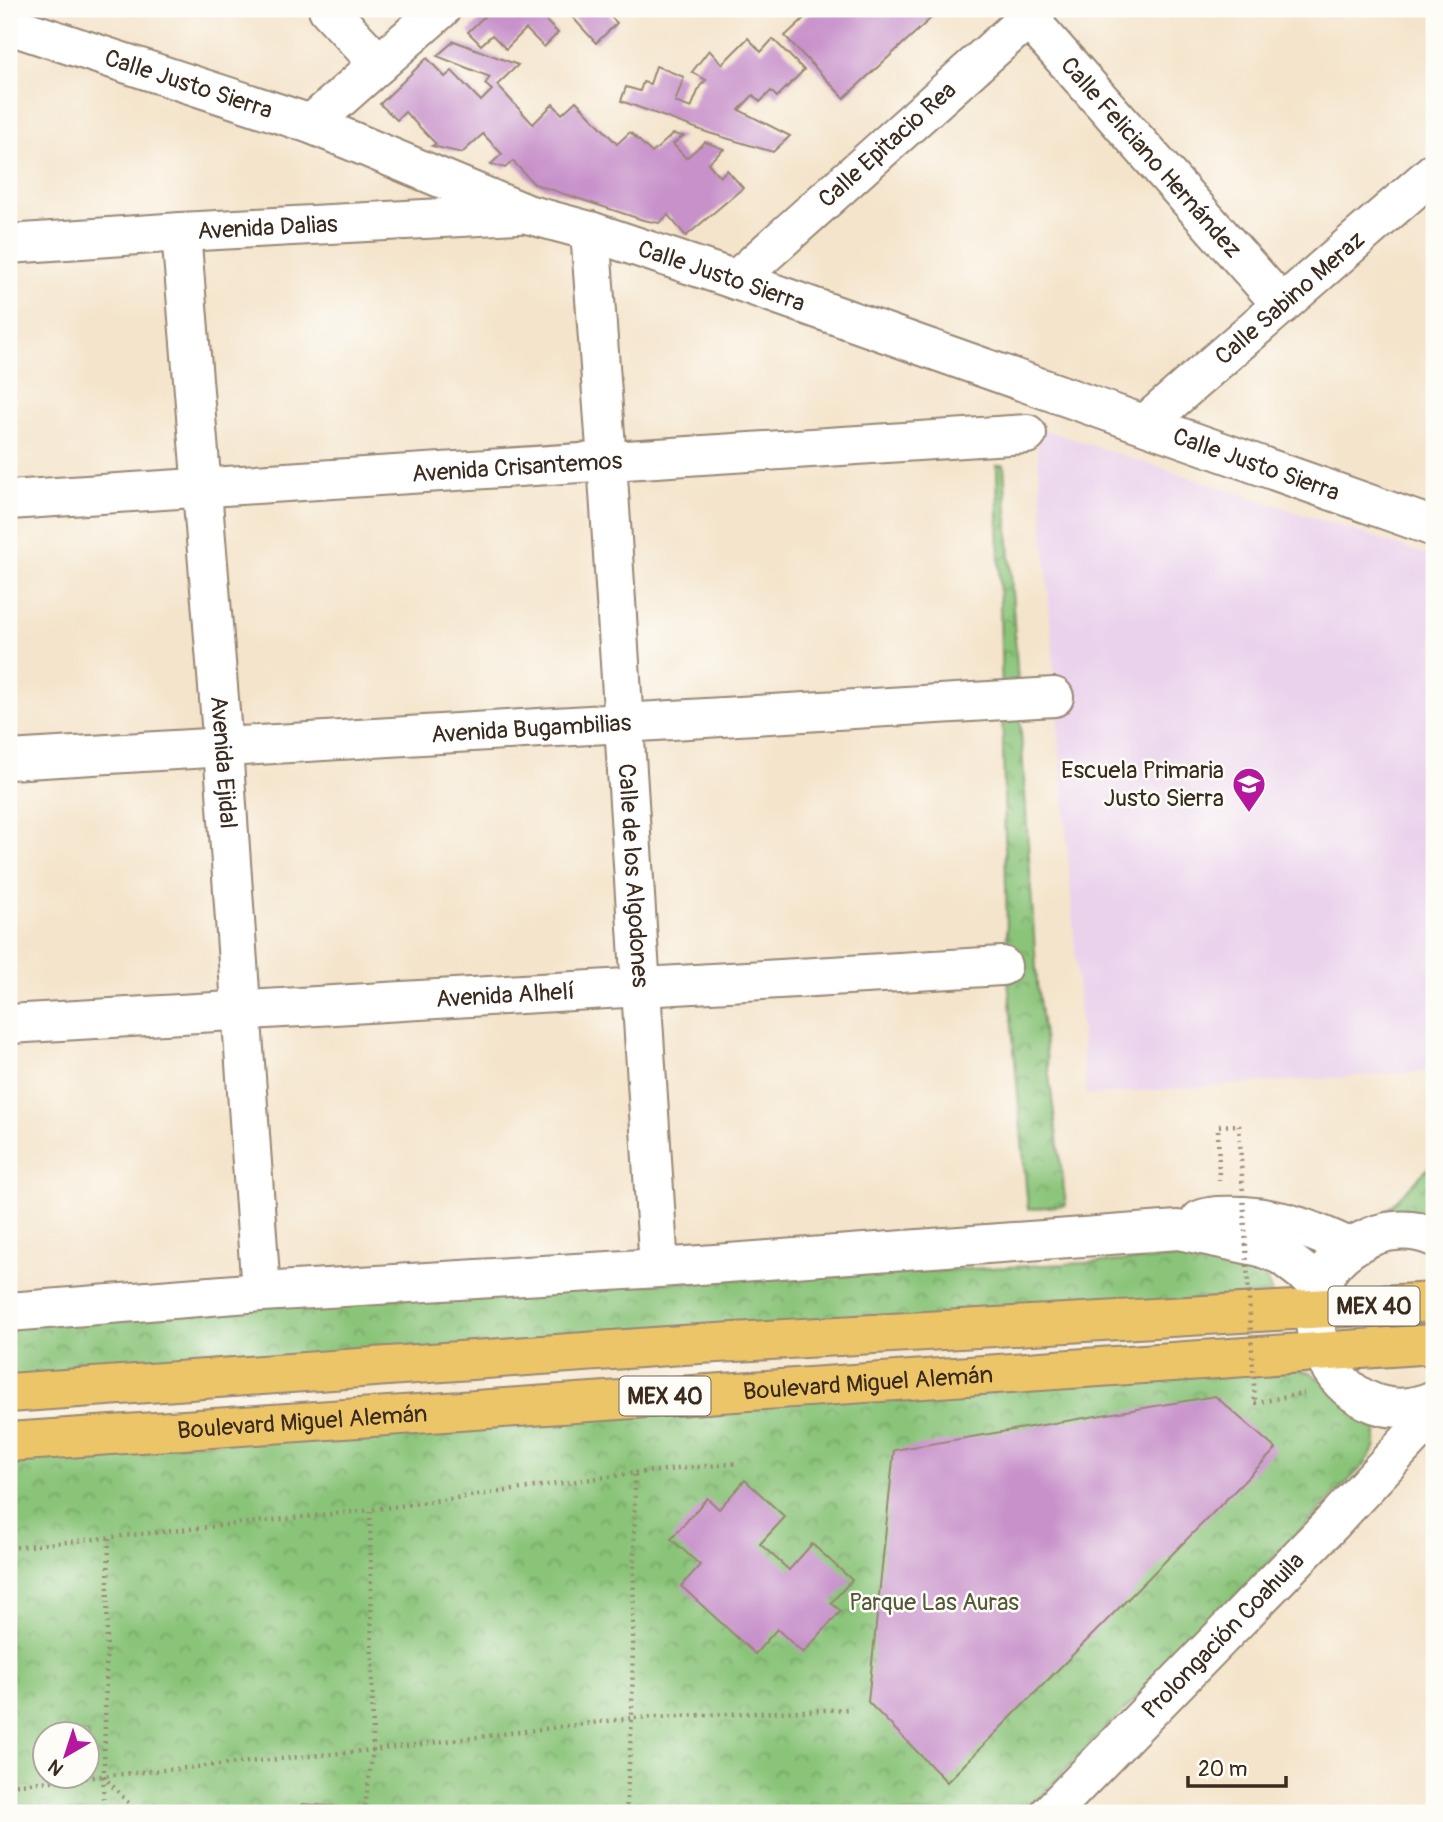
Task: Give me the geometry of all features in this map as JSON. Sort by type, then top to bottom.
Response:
[{"type":"main road","name":"Boulevard Miguel Alemán","points":[[9,1393],[1317,1297],[1434,1302]]},
{"type":"main road","name":"Boulevard Miguel Alemán","points":[[9,1442],[1434,1344]]},
{"type":"street","points":[[328,9],[379,64]]},
{"type":"street","points":[[311,124],[441,9]]},
{"type":"street","name":"Calle Epitacio Rea","points":[[736,280],[1029,12]]},
{"type":"street","name":"Calle Feliciano Hernández","points":[[1029,12],[1282,305]]},
{"type":"street","name":"Calle Justo Sierra","points":[[9,25],[311,124],[527,214],[590,231],[736,280],[1434,527]]},
{"type":"street","name":"Calle Sabino Meraz","points":[[1145,425],[1434,172]]},
{"type":"street","name":"Avenida Dalias","points":[[9,244],[527,214]]},
{"type":"street","name":"Calle de los Algodones","points":[[590,231],[659,1268]]},
{"type":"street","name":"Avenida Ejidal","points":[[181,232],[223,748],[261,1292]]},
{"type":"street","name":"Avenida Crisantemos","points":[[9,500],[1027,434]]},
{"type":"street","name":"Avenida Bugambilias","points":[[9,760],[1054,697]]},
{"type":"street","name":"Avenida Alhelí","points":[[9,1024],[1002,966]]},
{"type":"street","points":[[1178,1230],[1219,1215],[1269,1218],[1303,1226],[1349,1248]]},
{"type":"street","points":[[1431,1228],[1373,1235],[1349,1248],[1332,1265],[1317,1297],[1316,1335],[1321,1352],[1334,1374],[1352,1391],[1374,1402],[1390,1406],[1421,1405],[1434,1400]]},
{"type":"street","points":[[9,1312],[261,1292],[659,1268],[1178,1230],[1261,1247],[1281,1255],[1317,1297]]},
{"type":"street","points":[[1390,1406],[1395,1416],[1395,1453]]},
{"type":"street","name":"Prolongación Coahuila","points":[[1050,1813],[1334,1522],[1434,1413]]},
{"type":"path","points":[[1219,1215],[1219,1126],[1239,1125],[1255,1403],[1305,1394]]},
{"type":"path","points":[[9,1548],[370,1510],[635,1473],[739,1463]]},
{"type":"path","points":[[626,1813],[632,1718],[635,1473]]},
{"type":"path","points":[[364,1813],[373,1749],[370,1510]]},
{"type":"path","points":[[103,1813],[108,1537]]},
{"type":"path","points":[[9,1785],[373,1749],[632,1718],[851,1709]]},
{"type":"path","points":[[103,1776],[138,1813]]},
{"type":"shaded area","name":"Escuela Primaria Justo Sierra","points":[[1036,427],[1434,557],[1434,1071],[1086,1095]]},
{"type":"green space","points":[[997,465],[1004,465],[1037,983],[1066,1205],[1028,1209],[1008,979]]},
{"type":"green space","points":[[1434,1162],[1434,1232],[1386,1211]]},
{"type":"green space","points":[[1237,1255],[1262,1268],[1272,1294],[9,1387],[9,1320],[731,1279]]},
{"type":"green space","name":"Parque Las Auras","points":[[1275,1364],[1311,1373],[1366,1409],[1376,1424],[1376,1446],[1365,1464],[1024,1813],[9,1813],[9,1457]]},
{"type":"building","points":[[492,9],[539,9],[536,11],[558,33],[544,47],[526,29],[506,49],[492,35],[481,45],[468,32]]},
{"type":"building","points":[[565,9],[603,9],[617,23],[596,43]]},
{"type":"building","points":[[814,9],[941,9],[844,98],[785,36]]},
{"type":"building","points":[[748,38],[761,52],[773,39],[804,70],[777,97],[771,91],[760,102],[753,95],[739,110],[790,136],[773,152],[709,133],[621,101],[626,87],[640,91],[643,82],[650,84],[656,66],[684,77],[675,102],[691,108],[700,86],[706,80],[692,72],[709,50],[722,64]]},
{"type":"building","points":[[454,41],[518,65],[497,85],[533,124],[553,104],[562,114],[576,101],[617,144],[630,132],[652,153],[673,134],[683,136],[673,144],[686,158],[705,142],[724,149],[708,163],[720,177],[727,170],[743,188],[686,236],[668,215],[659,223],[643,220],[534,184],[513,161],[505,168],[491,164],[502,154],[483,134],[462,153],[432,146],[436,144],[405,112],[397,120],[380,104],[427,58],[445,77],[452,71],[481,101],[492,90],[485,84],[490,77],[437,56]]},
{"type":"building","points":[[1215,1396],[1276,1449],[947,1782],[868,1702],[894,1450]]},
{"type":"building","points":[[745,1480],[785,1517],[760,1544],[789,1570],[812,1544],[852,1580],[831,1603],[841,1611],[803,1653],[777,1629],[755,1654],[681,1586],[700,1565],[671,1539],[707,1498],[719,1509]]},
{"type":"building","points":[[302,1804],[339,1807],[339,1813],[302,1813]]},
{"type":"building","points":[[1252,1808],[1253,1813],[1209,1813],[1209,1811]]},
{"type":"place","name":"Escuela Primaria Justo Sierra","points":[[1249,814]]}]
